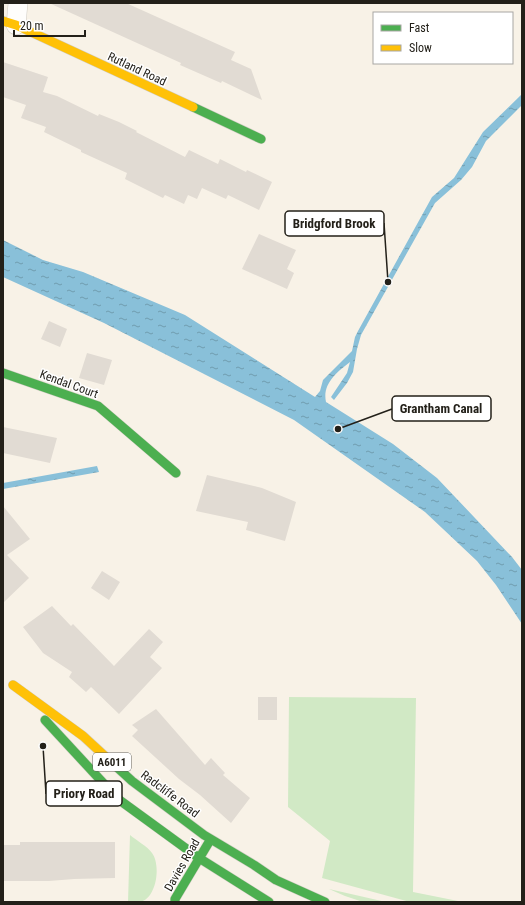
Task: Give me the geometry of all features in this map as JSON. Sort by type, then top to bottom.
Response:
[{"type":"main road","name":"Rutland Road","points":[[9,23],[261,139]]},
{"type":"main road","name":"Kendal Court","points":[[3,373],[98,406],[176,473]]},
{"type":"main road","name":"Radcliffe Road","points":[[269,902],[199,858],[118,799],[10,682],[83,736],[132,781],[211,839],[276,880],[325,902]]},
{"type":"main road","name":"Davies Road","points":[[175,902],[211,839]]},
{"type":"street","points":[[9,23],[18,3]]},
{"type":"green space","points":[[289,697],[416,698],[413,892],[463,902],[410,902],[322,878],[330,841],[288,807]]},
{"type":"green space","points":[[130,835],[150,850],[155,858],[156,865],[157,873],[154,888],[146,899],[139,902],[128,902]]},
{"type":"green space","points":[[329,889],[386,902],[363,902]]},
{"type":"water","points":[[522,94],[522,105],[486,141],[472,167],[461,180],[435,203],[361,335],[353,372],[347,383],[334,400],[331,397],[347,373],[350,362],[336,374],[328,384],[325,396],[326,402],[393,444],[437,478],[512,557],[522,570],[522,624],[496,585],[477,561],[425,512],[294,420],[104,323],[3,277],[3,240],[43,260],[83,272],[185,315],[315,397],[320,391],[323,380],[352,351],[358,331],[432,197],[454,178],[483,132]]},
{"type":"water","points":[[97,466],[99,472],[3,489],[3,483]]},
{"type":"building","points":[[49,3],[126,3],[235,52],[231,60],[251,69],[262,100],[222,81],[221,83],[180,65],[181,63]]},
{"type":"building","points":[[3,62],[48,77],[43,92],[57,96],[98,116],[99,114],[119,122],[185,157],[189,150],[218,164],[220,159],[246,172],[247,170],[272,182],[259,210],[228,195],[226,199],[202,188],[197,199],[188,195],[184,204],[165,195],[163,198],[125,179],[127,173],[81,152],[81,150],[44,132],[46,127],[21,118],[26,105],[3,97]]},
{"type":"building","points":[[259,234],[296,250],[287,269],[294,273],[287,289],[242,269]]},
{"type":"building","points":[[49,321],[67,329],[60,347],[41,339]]},
{"type":"building","points":[[87,353],[112,360],[104,385],[79,378]]},
{"type":"building","points":[[3,427],[57,438],[50,463],[3,453]]},
{"type":"building","points":[[207,475],[262,488],[296,502],[285,541],[246,530],[248,522],[196,511]]},
{"type":"building","points":[[3,506],[30,539],[7,555],[29,578],[3,603]]},
{"type":"building","points":[[102,571],[120,582],[109,600],[91,588]]},
{"type":"building","points":[[52,606],[71,626],[73,624],[114,666],[149,629],[163,642],[150,657],[162,668],[119,714],[91,687],[86,692],[69,677],[72,672],[43,653],[23,627]]},
{"type":"building","points":[[258,697],[277,697],[277,720],[258,720]]},
{"type":"building","points":[[156,709],[205,765],[211,758],[225,773],[223,775],[250,798],[231,823],[200,795],[179,779],[132,736],[138,730],[132,725]]},
{"type":"building","points":[[20,842],[115,842],[115,878],[49,881],[3,881],[3,845],[20,845]]},
{"type":"traffic: fast","points":[[193,107],[261,139]]},
{"type":"traffic: fast","points":[[3,373],[98,406],[176,473]]},
{"type":"traffic: fast","points":[[45,720],[118,799],[199,858],[269,902]]},
{"type":"traffic: fast","points":[[108,759],[132,781],[204,835],[276,880],[325,902]]},
{"type":"traffic: fast","points":[[175,902],[175,899],[209,842]]},
{"type":"traffic: slow","points":[[3,21],[16,25],[193,107]]},
{"type":"traffic: slow","points":[[13,685],[83,736],[108,759]]},
{"type":"place","name":"Bridgford Brook","points":[[388,282]]},
{"type":"place","name":"Grantham Canal","points":[[338,429]]},
{"type":"place","name":"Priory Road","points":[[43,746]]}]
